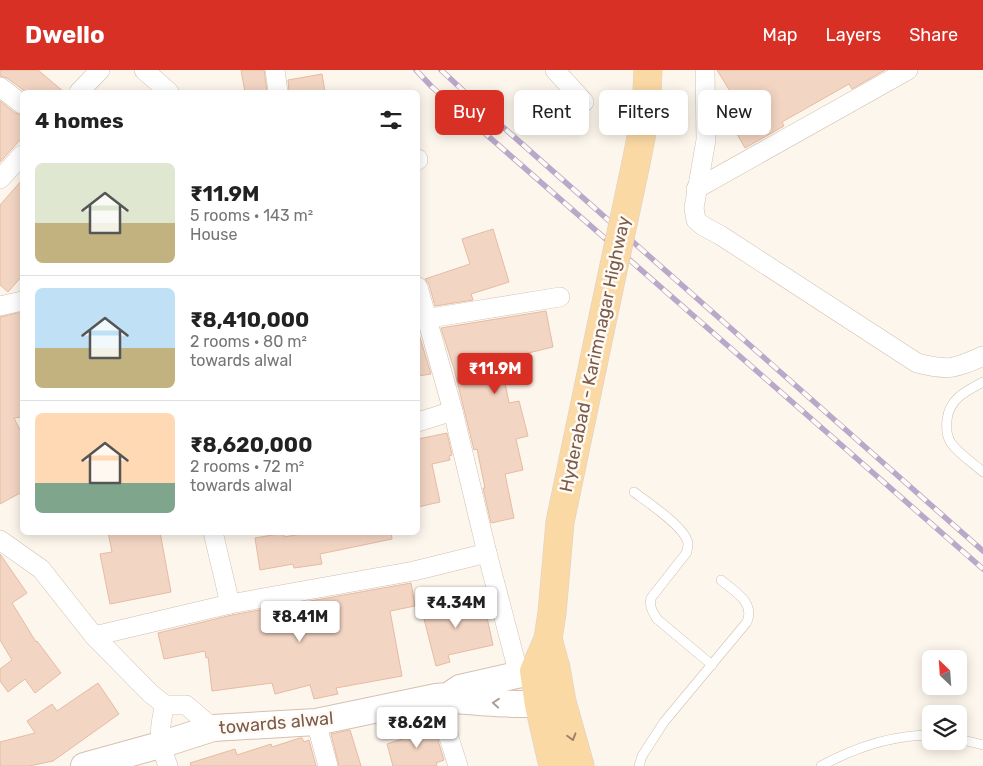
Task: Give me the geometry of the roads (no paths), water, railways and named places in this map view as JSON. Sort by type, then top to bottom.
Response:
[{"type":"main road","name":"Hyderabad - Karimnagar Highway","points":[[536,671],[548,639],[560,522],[646,112],[648,70]]},
{"type":"main road","name":"towards alwal","points":[[92,765],[164,755],[213,728],[316,722],[442,697],[460,688],[536,671]]},
{"type":"main road","points":[[536,671],[580,766]]},
{"type":"main road","points":[[442,697],[454,700],[550,704]]},
{"type":"main road","points":[[550,704],[553,766]]},
{"type":"street","points":[[81,90],[100,70]]},
{"type":"street","points":[[144,70],[167,90]]},
{"type":"street","points":[[275,70],[278,90]]},
{"type":"street","points":[[555,70],[573,90]]},
{"type":"street","points":[[705,70],[706,140],[696,189],[694,208],[696,220],[918,363],[940,368],[958,367],[983,356]]},
{"type":"street","points":[[696,189],[908,70]]},
{"type":"street","points":[[0,87],[20,102]]},
{"type":"street","points":[[0,180],[20,160]]},
{"type":"street","points":[[422,319],[560,297]]},
{"type":"street","points":[[0,306],[20,301]]},
{"type":"street","points":[[420,303],[422,319],[453,411],[487,553],[536,671]]},
{"type":"street","points":[[420,421],[453,411]]},
{"type":"street","points":[[214,535],[230,604]]},
{"type":"street","points":[[0,540],[41,569],[94,636],[150,693],[165,705],[186,705],[213,728]]},
{"type":"street","points":[[94,636],[230,604],[414,571],[487,553]]},
{"type":"street","points":[[442,697],[458,766]]},
{"type":"street","points":[[164,755],[160,721],[165,705]]},
{"type":"street","points":[[316,722],[328,766]]},
{"type":"lane","points":[[983,382],[954,400],[947,414],[946,429],[951,442],[983,472]]},
{"type":"lane","points":[[634,492],[678,528],[685,535],[688,544],[686,552],[651,598],[650,605],[652,611],[657,619],[712,665]]},
{"type":"lane","points":[[639,766],[642,756],[664,722],[747,622],[750,614],[748,606],[740,596],[721,580]]},
{"type":"lane","points":[[821,766],[859,749],[910,735],[922,735]]},
{"type":"lane","points":[[967,742],[983,745]]},
{"type":"railway","points":[[416,70],[432,87],[983,569]]},
{"type":"railway","points":[[441,70],[495,120],[983,551]]}]
